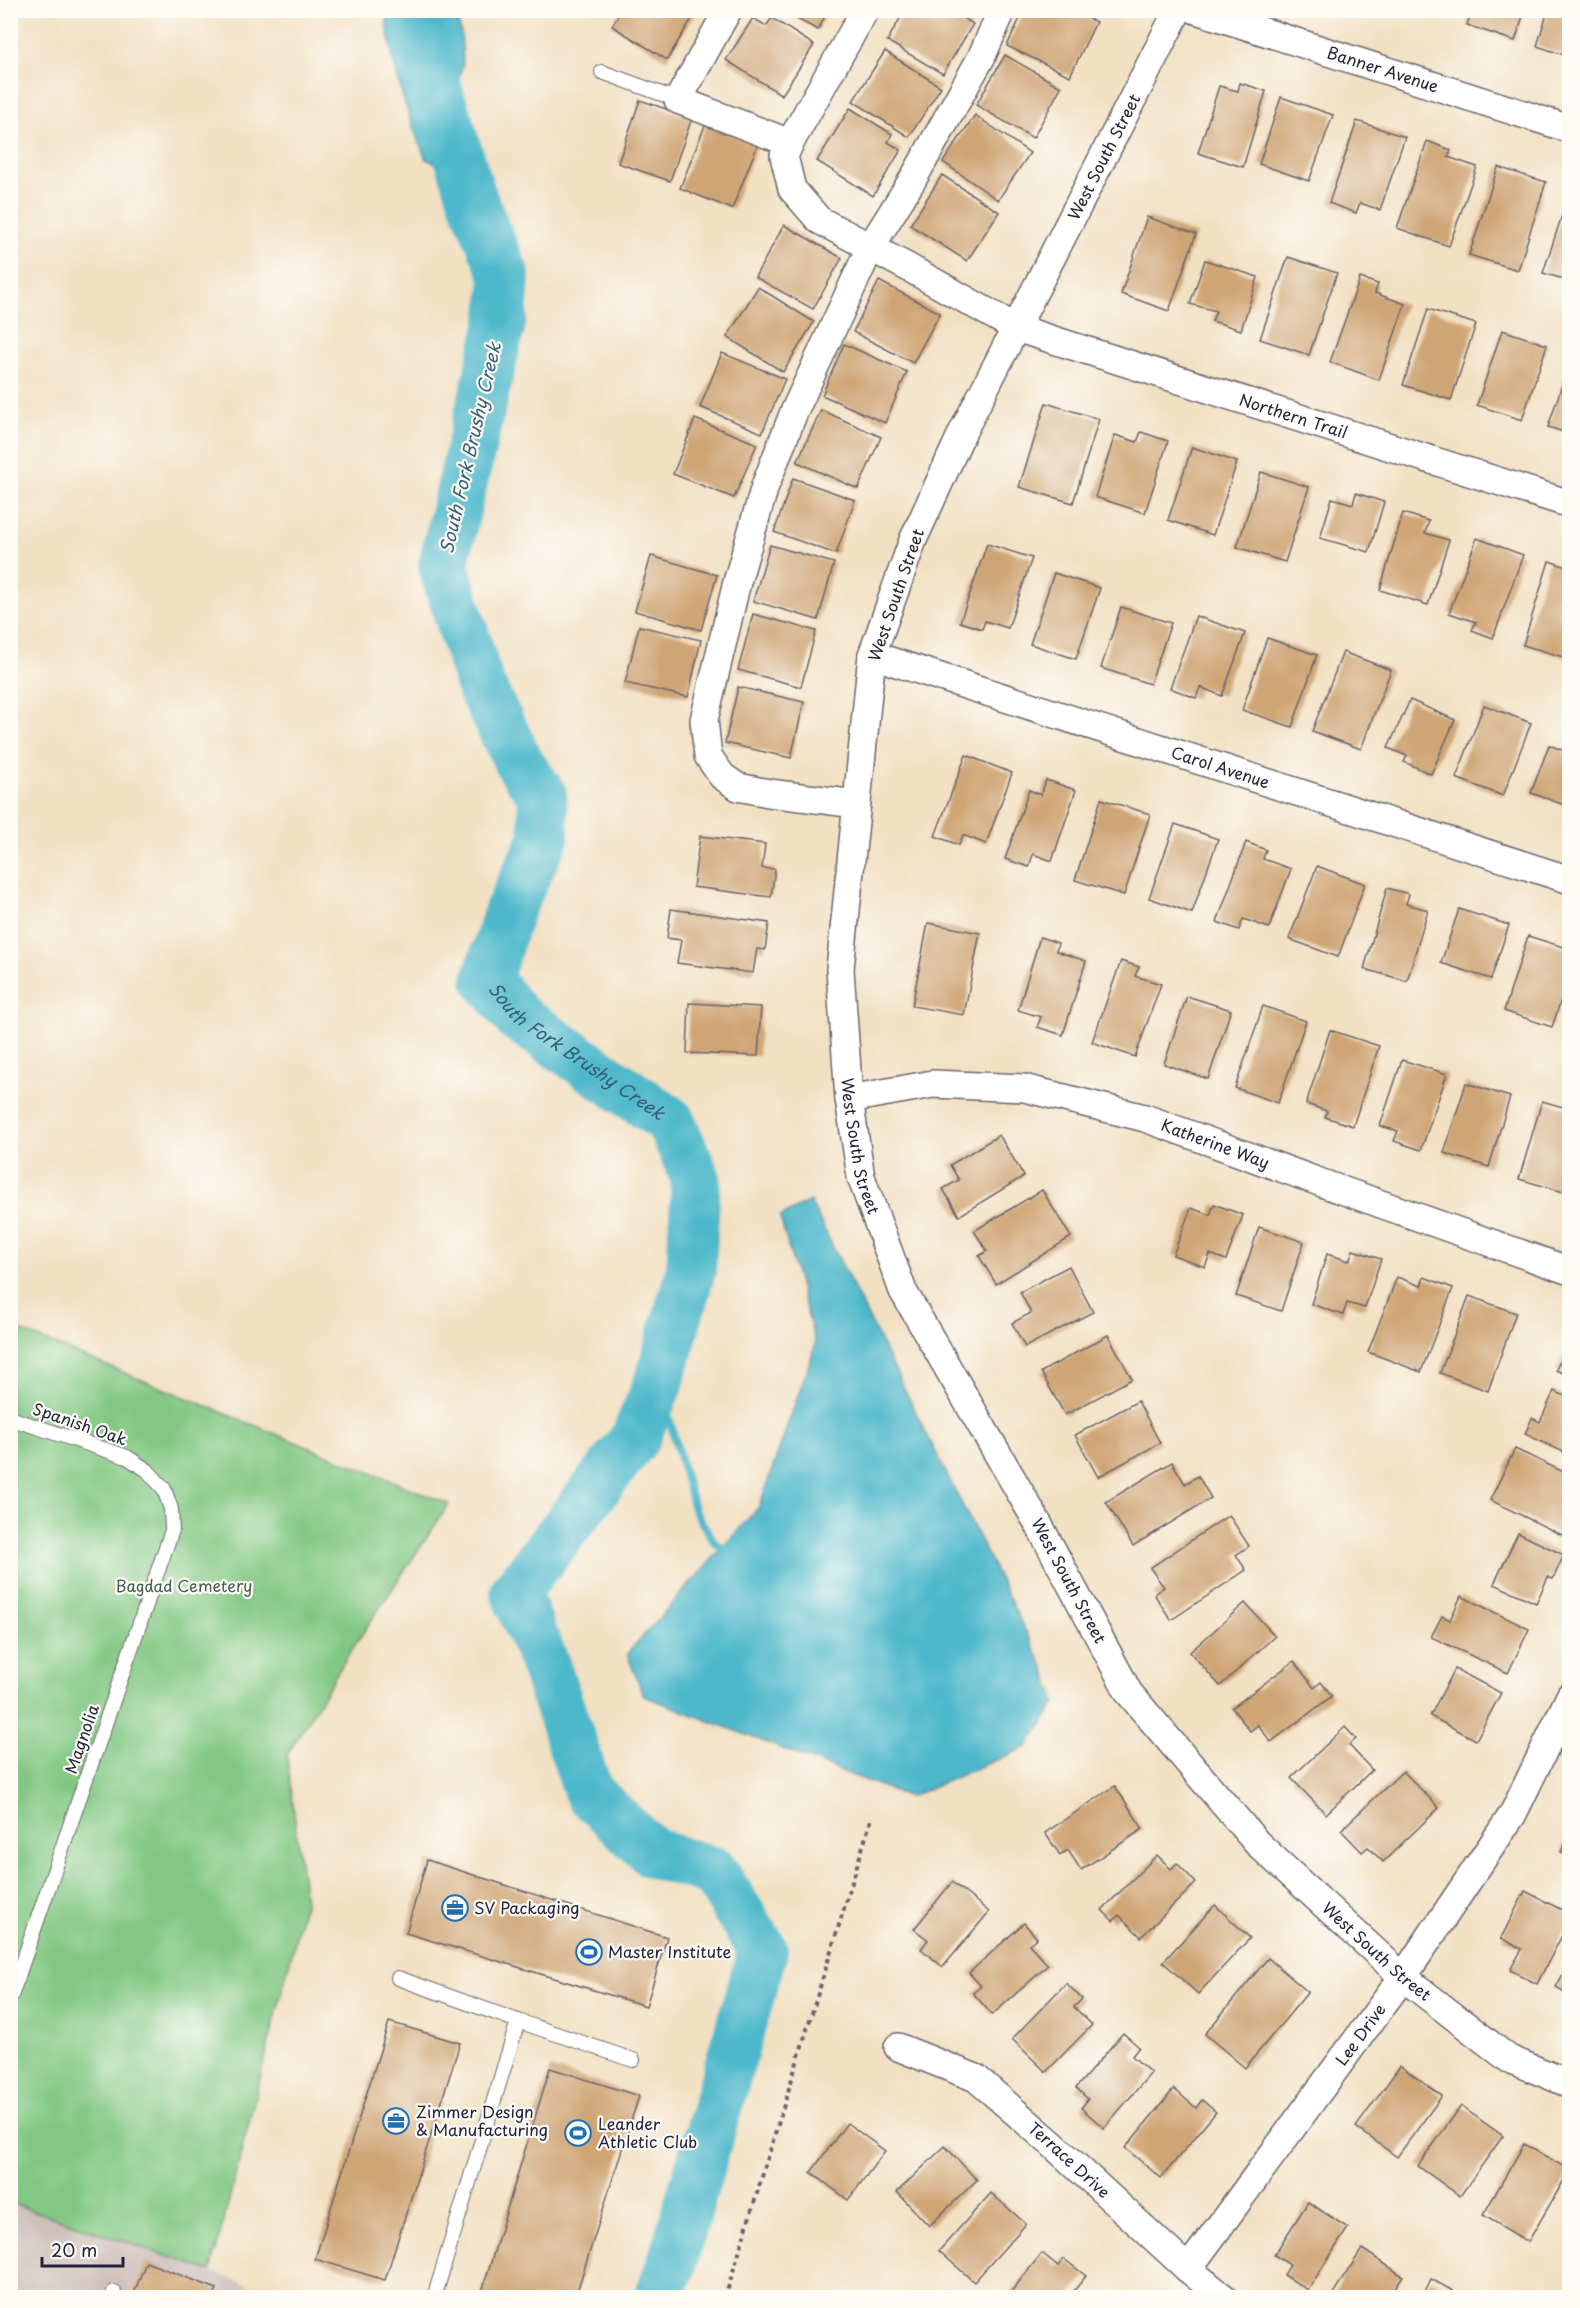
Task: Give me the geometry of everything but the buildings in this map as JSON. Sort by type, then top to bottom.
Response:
[{"type":"street","points":[[728,10],[678,100],[789,143],[865,10]]},
{"type":"street","points":[[856,804],[738,787],[722,776],[708,756],[704,720],[737,582],[765,486],[794,412],[870,248],[913,179],[981,58],[1002,10]]},
{"type":"street","name":"West South Street","points":[[1178,10],[962,433],[913,540],[873,655],[840,969],[849,1099],[861,1177],[903,1291],[1039,1525],[1130,1693],[1257,1843],[1403,1977],[1509,2060],[1569,2084]]},
{"type":"street","name":"Banner Avenue","points":[[1196,10],[1569,129]]},
{"type":"street","name":"Northern Trail","points":[[789,143],[784,156],[792,189],[819,220],[1016,328],[1569,504]]},
{"type":"street","name":"Carol Avenue","points":[[873,655],[1569,880]]},
{"type":"street","name":"Katherine Way","points":[[849,1099],[933,1084],[1024,1088],[1145,1118],[1569,1271]]},
{"type":"street","name":"Lee Drive","points":[[1188,2269],[1403,1977],[1513,1814],[1569,1696]]},
{"type":"street","name":"Terrace Drive","points":[[898,2047],[976,2078],[1051,2143],[1188,2269],[1224,2298]]},
{"type":"lane","points":[[602,72],[678,100]]},
{"type":"lane","name":"Spanish Oak","points":[[10,1418],[127,1456],[147,1470],[164,1489]]},
{"type":"lane","name":"Magnolia","points":[[10,1999],[172,1530],[171,1509],[164,1489]]},
{"type":"lane","points":[[398,1978],[633,2060]]},
{"type":"lane","points":[[434,2298],[518,2021]]},
{"type":"path","points":[[725,2298],[871,1820]]},
{"type":"shaded area","points":[[11,2203],[211,2271],[280,2297],[11,2298]]},
{"type":"green space","name":"Bagdad Cemetery","points":[[11,1327],[449,1504],[350,1652],[287,1755],[305,1901],[211,2271],[11,2203]]},
{"type":"water","points":[[386,11],[454,11],[461,32],[463,64],[454,96],[465,177],[426,159],[411,123],[400,86],[391,49]]},
{"type":"water","points":[[810,1201],[1046,1672],[1056,1703],[1027,1747],[909,1797],[644,1696],[627,1654],[759,1507],[816,1344],[780,1217]]},
{"type":"waterway","name":"South Fork Brushy Creek","points":[[412,10],[473,200],[505,276],[502,319],[443,565],[480,685],[521,766],[542,795],[544,838],[509,911],[487,979],[517,1017],[670,1121],[696,1179],[691,1270],[659,1382],[635,1438],[515,1592],[545,1665],[589,1793],[652,1853],[713,1871],[763,1950],[672,2262],[659,2298]]},
{"type":"waterway","points":[[659,1382],[695,1512],[715,1543],[730,1553]]},
{"type":"place","name":"SV Packaging","points":[[455,1908]]},
{"type":"place","name":"Master Institute","points":[[589,1952]]},
{"type":"place","name":"Zimmer Design & Manufacturing","points":[[396,2121]]},
{"type":"place","name":"Leander Athletic Club","points":[[578,2133]]}]
